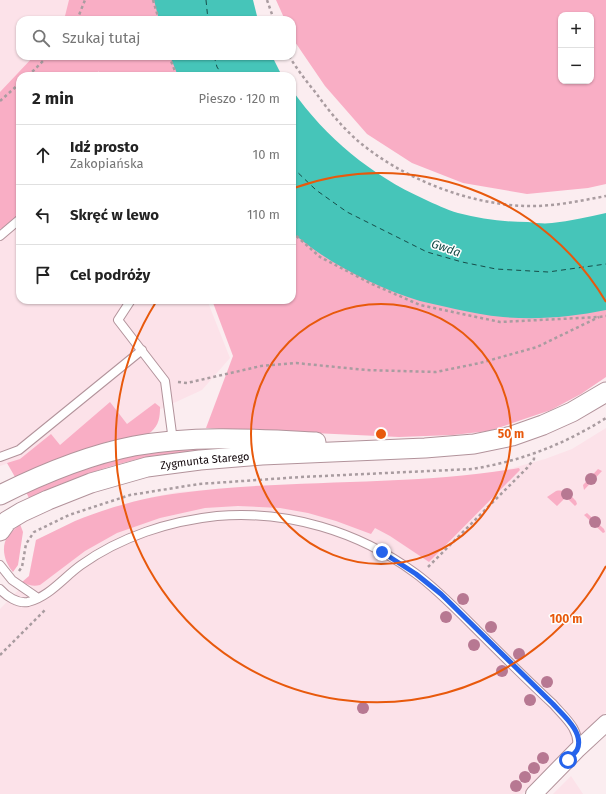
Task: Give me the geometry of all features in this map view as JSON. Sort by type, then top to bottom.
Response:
[{"type":"street","name":"Zygmunta Starego","points":[[0,532],[7,521],[48,500],[91,483],[147,467],[200,460],[262,455],[426,448],[474,444],[512,436],[543,425],[572,412],[606,392]]},
{"type":"street","name":"Zygmunta Starego","points":[[0,495],[24,483],[78,462],[133,446],[173,441],[210,438],[261,439],[426,448]]},
{"type":"street","points":[[534,794],[606,723]]},
{"type":"lane","points":[[0,236],[16,222]]},
{"type":"lane","points":[[128,304],[118,320],[165,381],[173,441]]},
{"type":"lane","points":[[0,457],[19,450],[142,350]]},
{"type":"lane","points":[[0,589],[16,601],[27,602],[38,598],[81,565],[102,552],[123,541],[169,525],[211,517],[242,515],[264,516],[315,524],[341,533],[382,552],[416,574],[441,594],[570,722],[578,737],[577,750]]},
{"type":"lane","points":[[0,565],[12,580],[38,598]]},
{"type":"path","points":[[79,16],[85,0]]},
{"type":"path","points":[[153,0],[158,16]]},
{"type":"path","points":[[267,0],[273,16]]},
{"type":"path","points":[[32,72],[44,60]]},
{"type":"path","points":[[171,60],[176,72]]},
{"type":"path","points":[[292,60],[330,112],[357,140],[399,169],[426,183],[477,199],[524,206],[555,204],[606,196]]},
{"type":"path","points":[[0,101],[16,87]]},
{"type":"path","points":[[296,236],[320,257],[372,284],[420,305],[500,322],[606,316]]},
{"type":"path","points":[[165,381],[188,383],[261,366],[296,363],[366,370],[436,372],[480,363],[537,347],[599,317]]},
{"type":"path","points":[[12,580],[22,568],[26,544],[34,532],[69,516],[130,496],[199,484],[301,477],[472,469],[496,465],[534,454],[582,433],[606,418]]},
{"type":"path","points":[[424,564],[429,567],[440,556],[527,468],[534,459],[534,454]]},
{"type":"path","points":[[0,655],[48,608]]},
{"type":"shaded area","points":[[0,0],[71,0],[69,16],[16,16],[16,60],[31,60],[20,72],[16,72],[16,76],[0,93]]},
{"type":"shaded area","points":[[69,0],[157,0],[161,16],[65,16]]},
{"type":"shaded area","points":[[276,0],[606,0],[606,184],[588,188],[527,194],[463,183],[412,163],[367,134],[325,86],[296,43],[296,16],[283,16]]},
{"type":"shaded area","points":[[30,60],[175,60],[180,72],[98,71],[19,72]]},
{"type":"shaded area","points":[[16,75],[16,223],[0,229],[0,92]]},
{"type":"shaded area","points":[[16,203],[16,304],[209,304],[230,358],[202,390],[128,424],[0,466],[0,216]]},
{"type":"shaded area","points":[[296,229],[606,309],[606,377],[581,394],[551,410],[489,431],[453,435],[399,437],[206,428],[233,356],[214,304],[296,304]]},
{"type":"shaded area","points":[[110,402],[127,424],[155,403],[160,407],[157,424],[151,432],[147,434],[107,442],[60,458],[15,477],[7,463],[20,459],[51,434],[60,445]]},
{"type":"shaded area","points":[[606,428],[606,712],[522,794],[0,794],[0,609],[28,580],[36,540],[68,525],[111,508],[178,492],[472,476],[509,469],[545,459],[572,449]]},
{"type":"shaded area","points":[[186,446],[216,448],[137,459],[90,473],[29,498],[26,492],[61,477],[125,457]]},
{"type":"shaded area","points":[[519,468],[520,470],[429,562],[390,536],[375,528],[371,534],[336,521],[308,513],[280,508],[238,506],[205,508],[160,518],[117,533],[85,551],[40,585],[35,586],[22,582],[29,576],[36,540],[87,516],[140,500],[222,488],[435,478]]},
{"type":"shaded area","points":[[598,469],[602,471],[584,490],[583,485]]},
{"type":"shaded area","points":[[556,491],[568,493],[577,504],[575,506],[566,497],[557,506],[547,497]]},
{"type":"shaded area","points":[[587,513],[604,529],[605,532],[603,533],[584,515]]},
{"type":"shaded area","points":[[20,524],[23,532],[18,565],[13,572],[4,555],[4,545],[8,536]]},
{"type":"shaded area","points":[[571,776],[583,794],[553,794]]},
{"type":"water","points":[[154,0],[253,0],[257,16],[158,16]]},
{"type":"water","points":[[172,60],[274,60],[280,72],[176,72]]},
{"type":"water","name":"Gwda","points":[[296,95],[320,124],[335,139],[368,167],[386,179],[424,199],[450,210],[493,220],[543,223],[566,221],[606,213],[606,310],[568,316],[542,318],[516,318],[473,313],[424,302],[386,289],[336,264],[296,235]]},
{"type":"ferry route","points":[[206,0],[208,16]]},
{"type":"ferry route","points":[[215,60],[220,72]]},
{"type":"ferry route","points":[[296,171],[316,190],[347,212],[427,252],[462,262],[496,269],[548,272],[606,264]]},
{"type":"route","points":[[382,552],[398,561],[441,594],[570,722],[575,729],[578,742],[577,750],[568,760]]}]
